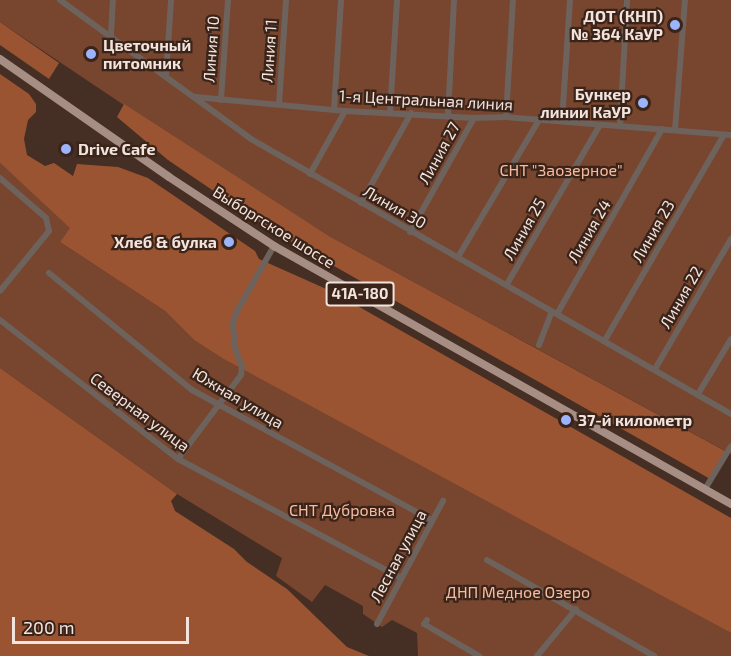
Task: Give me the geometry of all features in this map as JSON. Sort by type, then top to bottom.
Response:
[{"type":"main road","name":"Выборгское шоссе","points":[[2,60],[169,177],[274,246],[731,504]]},
{"type":"street","name":"Линия 30","points":[[60,0],[251,139],[731,414]]},
{"type":"street","points":[[111,35],[113,0]]},
{"type":"street","points":[[166,76],[171,0]]},
{"type":"street","name":"Линия 10","points":[[221,100],[228,0]]},
{"type":"street","name":"Линия 11","points":[[279,105],[286,0]]},
{"type":"street","points":[[334,109],[341,0]]},
{"type":"street","points":[[390,112],[397,0]]},
{"type":"street","points":[[448,115],[454,0]]},
{"type":"street","points":[[506,117],[513,0]]},
{"type":"street","points":[[562,121],[570,0]]},
{"type":"street","points":[[620,126],[627,0]]},
{"type":"street","points":[[675,130],[685,0]]},
{"type":"street","name":"1-я Центральная линия","points":[[192,96],[345,111],[474,118],[506,117],[728,135]]},
{"type":"street","points":[[310,174],[345,111]]},
{"type":"street","points":[[361,203],[411,113]]},
{"type":"street","name":"Линия 27","points":[[410,232],[474,118]]},
{"type":"street","points":[[458,258],[539,120]]},
{"type":"street","name":"Линия 25","points":[[507,284],[600,125]]},
{"type":"street","name":"Линия 24","points":[[538,345],[662,129]]},
{"type":"street","name":"Линия 23","points":[[605,340],[728,135]]},
{"type":"street","points":[[0,291],[49,231],[46,218],[2,182]]},
{"type":"street","name":"Линия 22","points":[[655,369],[731,239]]},
{"type":"street","points":[[178,459],[220,406],[241,375],[242,367],[233,332],[237,311],[274,246]]},
{"type":"street","name":"Южная улица","points":[[49,273],[192,390],[431,520]]},
{"type":"street","name":"Северная улица","points":[[0,320],[178,459],[401,578]]},
{"type":"street","points":[[698,394],[731,339]]},
{"type":"street","points":[[705,489],[731,446]]},
{"type":"street","name":"Лесная улица","points":[[376,624],[443,501]]},
{"type":"street","points":[[487,560],[576,609],[654,656]]},
{"type":"street","points":[[537,656],[576,609]]},
{"type":"street","points":[[427,620],[424,624],[479,656]]},
{"type":"green space","name":"СНТ \"Заозерное\"","points":[[0,0],[731,0],[731,454],[329,236],[176,140],[0,22]]},
{"type":"green space","name":"СНТ Дубровка","points":[[0,163],[71,228],[60,242],[165,311],[194,340],[731,633],[731,656],[418,656],[417,633],[392,620],[382,627],[363,614],[363,606],[325,585],[312,602],[276,576],[282,558],[177,494],[0,368]]},
{"type":"shaded area","points":[[0,22],[59,63],[49,79],[0,45]]},
{"type":"shaded area","points":[[0,74],[29,94],[36,104],[36,112],[28,120],[24,139],[27,155],[45,166],[54,163],[73,176],[77,164],[118,167],[148,178],[255,251],[259,259],[333,292],[731,518],[731,633],[224,359],[194,340],[165,311],[60,242],[70,228],[0,163]]},
{"type":"shaded area","points":[[124,104],[329,236],[727,452],[712,480],[274,232],[168,160],[117,117]]},
{"type":"shaded area","points":[[0,368],[177,494],[171,501],[175,511],[234,549],[247,562],[287,589],[347,647],[369,656],[0,656]]},
{"type":"place","name":"ДОТ (КНП) № 364 КаУР","points":[[675,25]]},
{"type":"place","name":"Цветочный питомник","points":[[91,54]]},
{"type":"place","name":"Бункер линии КаУР","points":[[643,103]]},
{"type":"place","name":"Drive Cafe","points":[[66,149]]},
{"type":"place","name":"Хлеб & булка","points":[[229,242]]},
{"type":"place","name":"37-й километр","points":[[566,420]]},
{"type":"park label","name":"ДНП Медное Озеро","points":[[518,592]]}]
